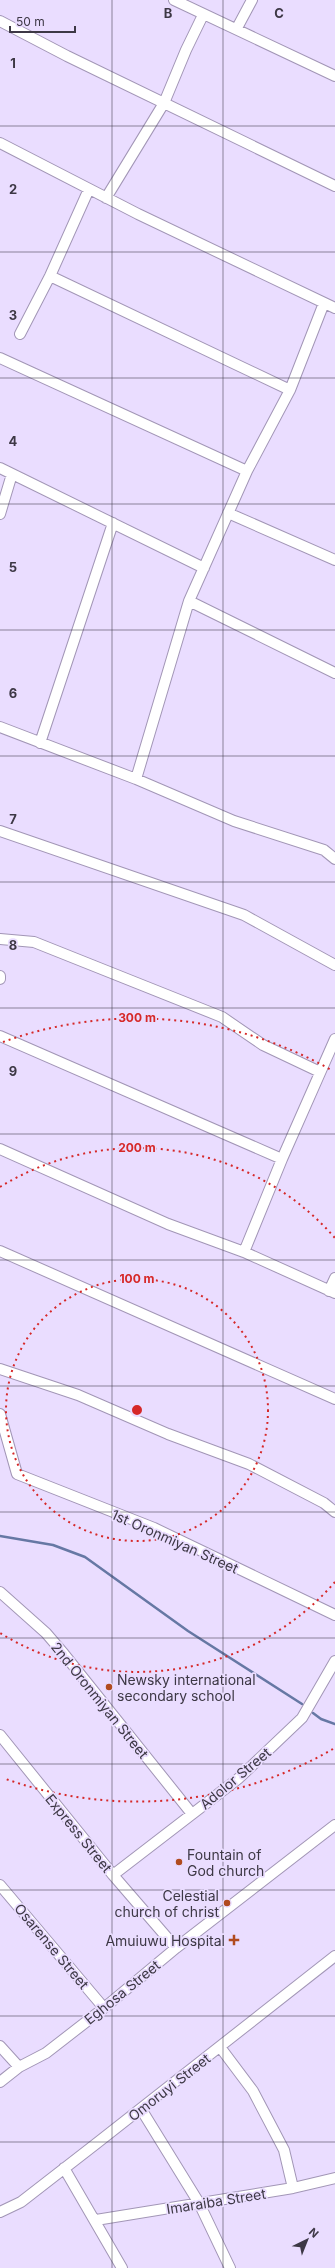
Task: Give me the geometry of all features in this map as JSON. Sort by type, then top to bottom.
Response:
[{"type":"street","points":[[174,0],[203,15],[237,28],[335,76]]},
{"type":"street","points":[[237,28],[252,0]]},
{"type":"street","points":[[106,198],[164,103],[186,50],[203,15]]},
{"type":"street","points":[[0,21],[67,56],[335,186]]},
{"type":"street","points":[[0,143],[106,198],[335,308]]},
{"type":"street","points":[[20,334],[50,276],[89,189]]},
{"type":"street","points":[[50,276],[290,390]]},
{"type":"street","points":[[136,779],[189,601],[247,471],[290,390],[324,303]]},
{"type":"street","points":[[0,358],[247,471]]},
{"type":"street","points":[[0,468],[204,568]]},
{"type":"street","points":[[0,514],[12,474]]},
{"type":"street","points":[[228,513],[335,560]]},
{"type":"street","points":[[40,743],[113,524]]},
{"type":"street","points":[[189,601],[335,673]]},
{"type":"street","points":[[0,727],[136,779],[234,821],[324,850],[335,859]]},
{"type":"street","points":[[0,831],[244,915],[335,965]]},
{"type":"street","points":[[0,939],[34,942],[222,1017],[264,1045],[320,1072]]},
{"type":"street","points":[[0,1036],[282,1159]]},
{"type":"street","points":[[244,1252],[282,1159],[335,1039]]},
{"type":"street","points":[[0,1149],[168,1224],[244,1252],[332,1292],[335,1278]]},
{"type":"street","points":[[0,1251],[335,1399]]},
{"type":"street","points":[[0,1369],[78,1395],[168,1434],[249,1464],[324,1503],[335,1512]]},
{"type":"street","name":"1st Oronmiyan Street","points":[[0,1414],[17,1474],[154,1528],[335,1615]]},
{"type":"street","name":"2nd Oronmiyan Street","points":[[0,1592],[46,1633],[192,1814]]},
{"type":"street","name":"Adolor Street","points":[[113,1875],[239,1778],[302,1718],[335,1661]]},
{"type":"street","name":"Express Street","points":[[0,1735],[113,1875],[176,1948]]},
{"type":"street","name":"Eghosa Street","points":[[0,2082],[19,2067],[46,2053],[104,2008],[176,1948],[335,1825]]},
{"type":"street","name":"Osarense Street","points":[[0,1885],[104,2008]]},
{"type":"street","name":"Omoruyi Street","points":[[0,2212],[20,2202],[335,1956]]},
{"type":"street","points":[[0,2046],[19,2067]]},
{"type":"street","points":[[220,2047],[253,2091],[284,2150],[293,2188]]},
{"type":"street","points":[[141,2109],[199,2203],[230,2268]]},
{"type":"street","points":[[64,2168],[96,2220],[122,2268]]},
{"type":"street","name":"Imaraiba Street","points":[[96,2220],[293,2188],[335,2178]]},
{"type":"waterway","points":[[0,1536],[53,1545],[85,1557],[188,1631],[302,1704]]},
{"type":"waterway","points":[[313,1713],[321,1719],[335,1724]]},
{"type":"place","name":"Newsky international secondary school","points":[[109,1687]]},
{"type":"place","name":"Fountain of God church","points":[[179,1862]]},
{"type":"place","name":"Celestial church of christ","points":[[227,1903]]},
{"type":"place","name":"Amuiuwu Hospital","points":[[234,1940]]}]
